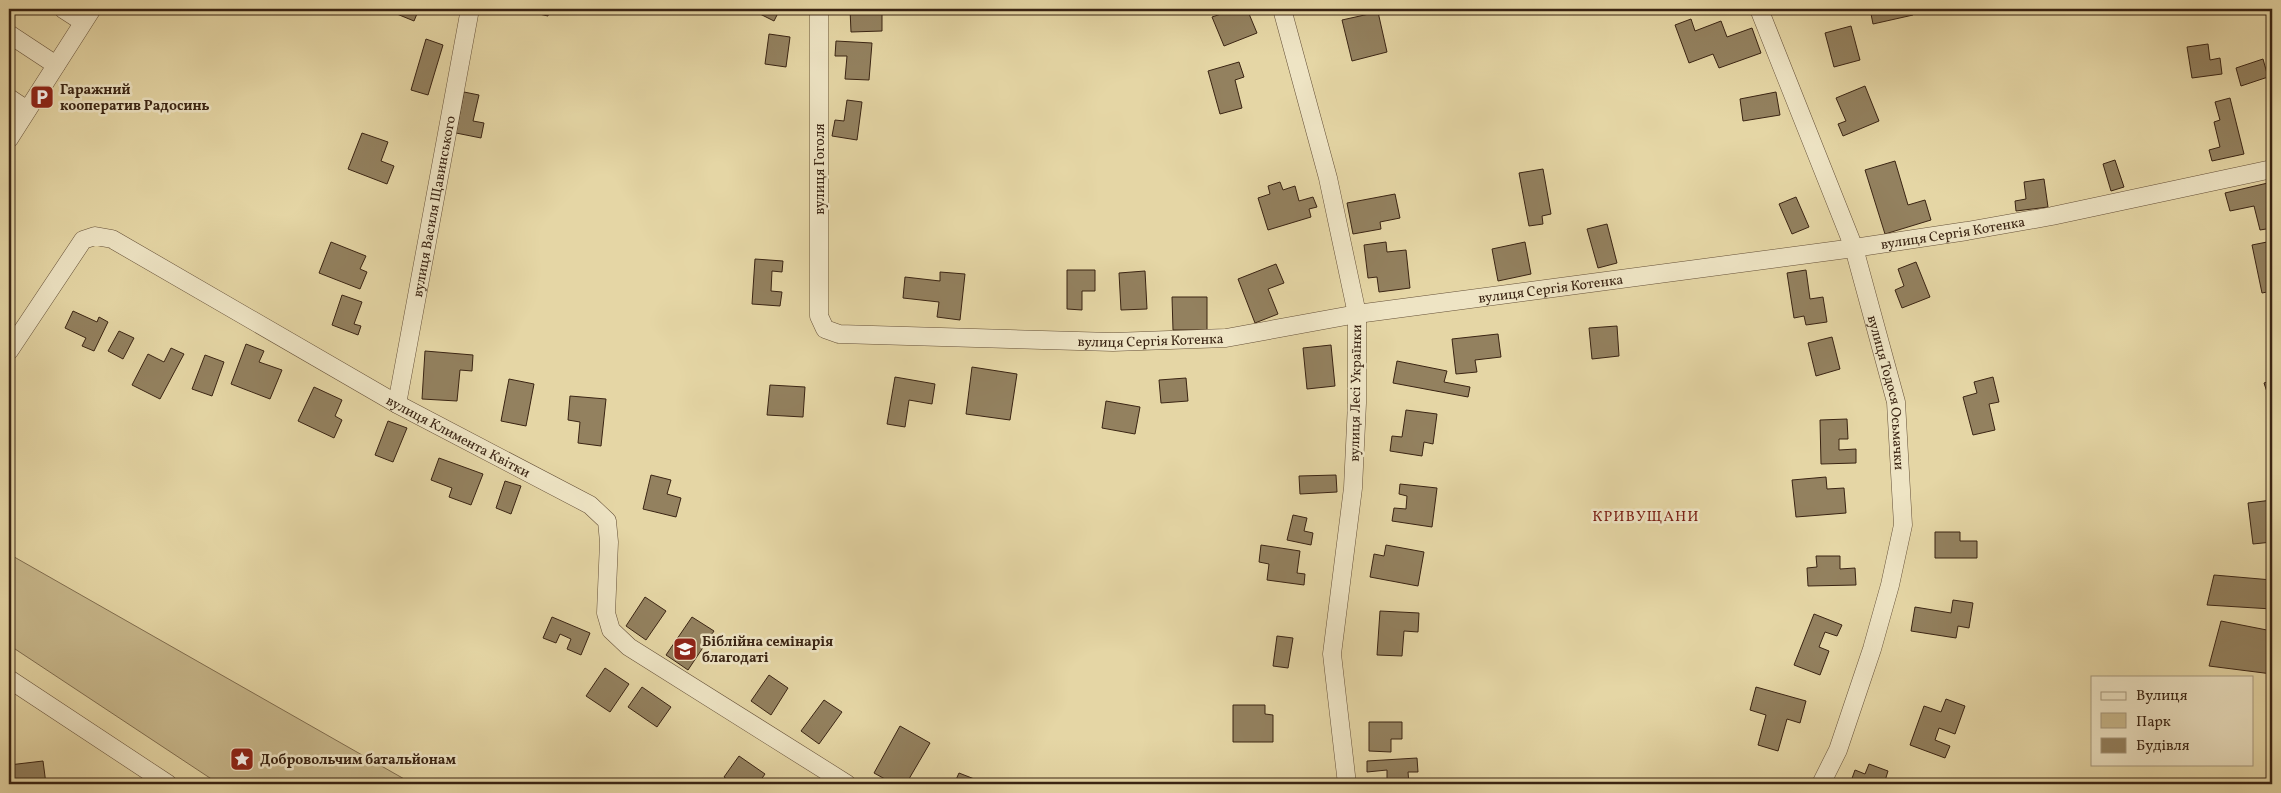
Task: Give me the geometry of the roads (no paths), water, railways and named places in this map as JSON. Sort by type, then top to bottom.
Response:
[{"type":"street","points":[[9,139],[88,15],[63,9]]},
{"type":"street","name":"вулиця Василя Щавинського","points":[[397,404],[470,9]]},
{"type":"street","name":"вулиця Гоголя","points":[[819,9],[819,316],[825,329]]},
{"type":"street","name":"вулиця Лесі Українки","points":[[1282,9],[1328,178],[1356,314],[1357,403],[1353,488],[1332,654],[1347,784]]},
{"type":"street","name":"вулиця Тодося Осьмачки","points":[[1759,9],[1854,248],[1896,402],[1903,526],[1890,585],[1872,649],[1838,750],[1821,784]]},
{"type":"street","points":[[9,34],[56,65]]},
{"type":"street","points":[[9,98],[27,110]]},
{"type":"street","name":"вулиця Сергія Котенка","points":[[825,329],[839,334],[1114,342],[1226,338],[1356,314],[1854,248],[2052,216],[2272,169]]},
{"type":"street","name":"вулиця Климента Квітки","points":[[9,352],[83,240],[95,236],[112,239],[397,404],[590,505],[607,521],[609,542],[606,614],[611,630],[629,648],[848,784]]},
{"type":"street","points":[[9,679],[168,784]]},
{"type":"place","name":"Гаражний кооператив Радосинь","points":[[42,97]]},
{"type":"place","name":"Біблійна семінарія благодаті","points":[[685,649]]},
{"type":"place","name":"Добровольчим батальйонам","points":[[242,759]]},
{"type":"district","name":"КРИВУЩАНИ","points":[[1646,516]]}]
